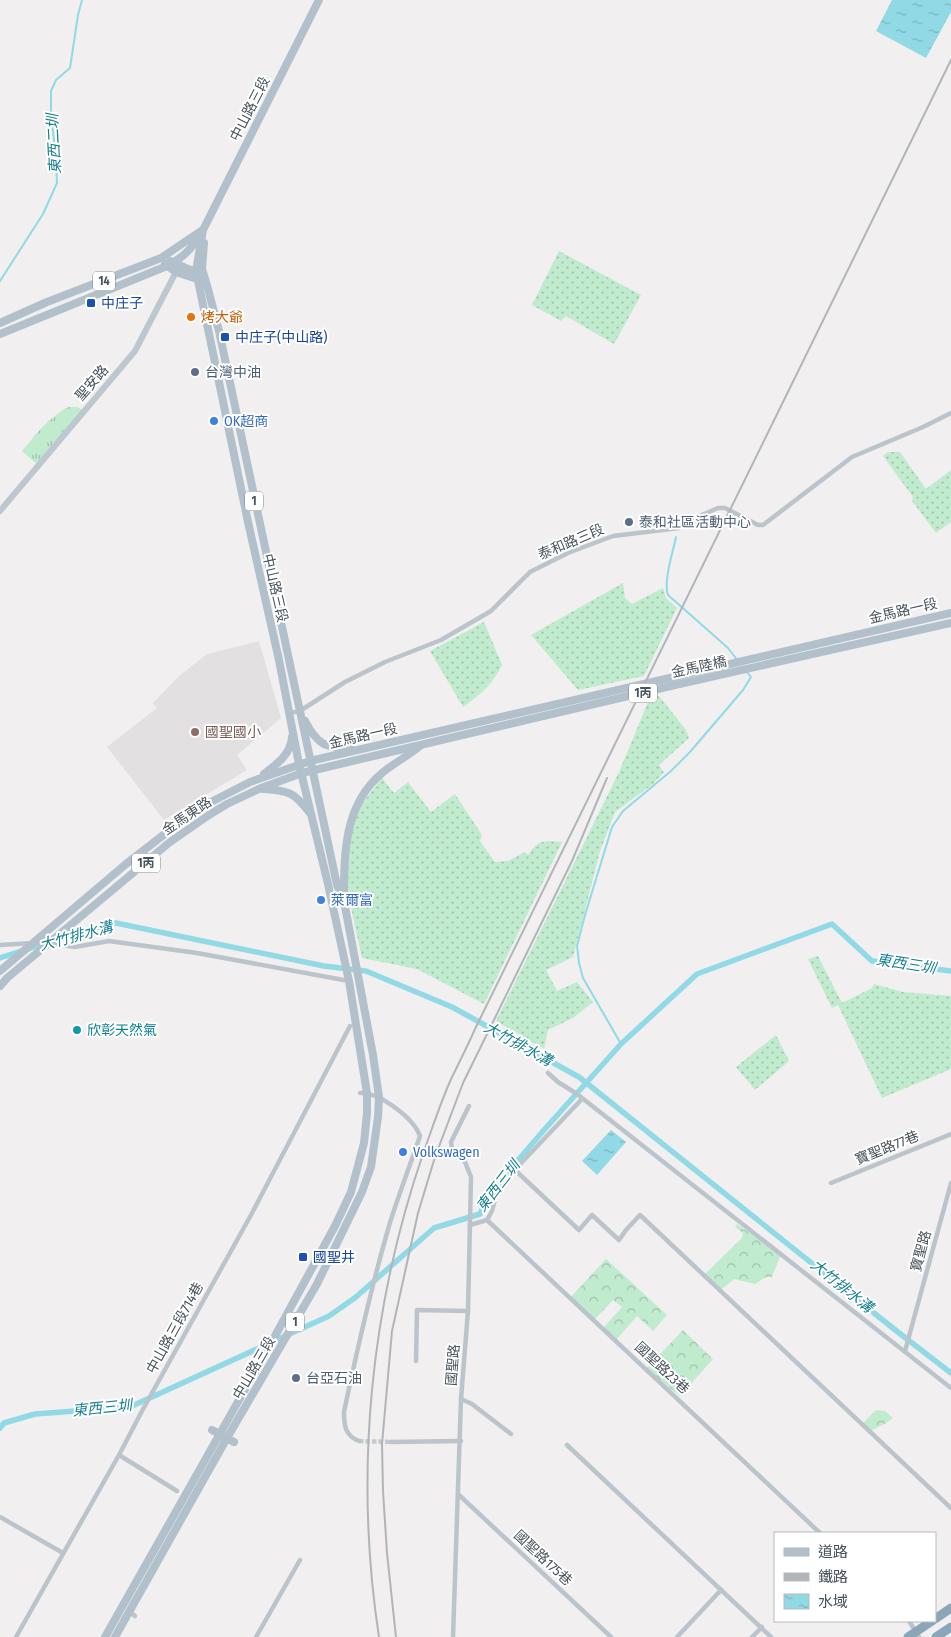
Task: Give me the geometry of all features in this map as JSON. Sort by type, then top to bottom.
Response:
[{"type":"highway","points":[[936,1618],[951,1608]]},
{"type":"highway","points":[[908,1637],[930,1622]]},
{"type":"highway","points":[[936,1637],[951,1627]]},
{"type":"main road","name":"中山路三段","points":[[115,1637],[132,1613],[303,1277],[352,1192],[364,1143],[367,1113],[348,981],[299,764],[279,660],[248,522],[200,274],[203,230],[319,0]]},
{"type":"main road","name":"14","points":[[0,323],[47,302],[161,258],[203,230]]},
{"type":"main road","name":"14","points":[[0,334],[176,265],[195,244],[203,230]]},
{"type":"main road","points":[[161,258],[200,274]]},
{"type":"main road","name":"中山路三段","points":[[105,1637],[223,1436],[319,1286],[362,1192],[371,1167],[378,1125],[379,1097],[373,1055],[344,901],[336,885],[218,331],[200,274]]},
{"type":"main road","name":"金馬路一段","points":[[862,638],[951,613]]},
{"type":"main road","name":"金馬路一段","points":[[862,638],[951,623]]},
{"type":"main road","name":"金馬陸橋","points":[[422,735],[862,638]]},
{"type":"main road","name":"金馬陸橋","points":[[423,744],[862,638]]},
{"type":"main road","points":[[300,711],[312,734],[322,743],[330,747],[363,749]]},
{"type":"main road","points":[[260,778],[288,752],[292,743],[292,722]]},
{"type":"main road","name":"金馬路一段","points":[[310,761],[422,735]]},
{"type":"main road","name":"金馬路一段","points":[[312,771],[423,744]]},
{"type":"main road","name":"1","points":[[344,901],[344,853],[353,816],[360,798],[380,774],[423,744]]},
{"type":"main road","name":"金馬東路","points":[[0,971],[126,864],[188,816],[232,790],[310,761]]},
{"type":"main road","name":"金馬東路","points":[[0,986],[7,978],[170,842],[198,822],[227,804],[261,788],[312,771]]},
{"type":"main road","points":[[261,788],[291,793],[300,799],[311,814]]},
{"type":"main road","points":[[303,1277],[319,1286]]},
{"type":"street","name":"聖安路","points":[[0,511],[135,351],[176,265]]},
{"type":"street","name":"泰和路三段","points":[[289,712],[300,711],[345,682],[385,662],[441,640],[491,611],[530,572],[546,563],[613,536],[679,528],[691,520],[718,508],[725,508],[758,525],[763,525],[852,458],[951,413]]},
{"type":"street","points":[[0,945],[49,943],[75,947],[109,941],[197,953],[348,981],[358,979]]},
{"type":"street","name":"中山路三段714巷","points":[[16,1637],[119,1455],[250,1215],[350,1026]]},
{"type":"street","points":[[548,1074],[577,1094],[951,1388]]},
{"type":"street","points":[[359,1441],[348,1435],[345,1429],[344,1412],[378,1267],[390,1224],[420,1136],[417,1128],[388,1102],[379,1097],[363,1093]]},
{"type":"street","points":[[470,1225],[487,1220],[492,1211],[497,1192],[582,1098]]},
{"type":"street","name":"國聖路","points":[[454,1637],[461,1399],[468,1311],[471,1177],[465,1162],[452,1149],[451,1142],[469,1106]]},
{"type":"street","name":"寶聖路77巷","points":[[831,1183],[951,1134]]},
{"type":"street","points":[[515,1170],[579,1230],[592,1216],[620,1240],[626,1230],[640,1215],[951,1508]]},
{"type":"street","name":"寶聖路","points":[[905,1351],[951,1183]]},
{"type":"street","name":"國聖路23巷","points":[[487,1220],[819,1532]]},
{"type":"street","points":[[416,1361],[417,1310],[468,1311]]},
{"type":"street","points":[[461,1399],[472,1404],[511,1434]]},
{"type":"street","points":[[391,1442],[461,1441]]},
{"type":"street","points":[[567,1445],[771,1637]]},
{"type":"street","points":[[119,1455],[177,1491]]},
{"type":"street","name":"國聖路175巷","points":[[459,1495],[611,1637]]},
{"type":"street","points":[[0,1517],[63,1553]]},
{"type":"street","points":[[256,1637],[300,1560]]},
{"type":"street","points":[[677,1637],[721,1590]]},
{"type":"street","points":[[911,1622],[919,1637]]},
{"type":"street","points":[[752,1637],[762,1627]]},
{"type":"shaded area","name":"國聖國小","points":[[259,641],[281,718],[237,755],[247,770],[164,820],[107,747],[157,708],[153,703],[179,676],[207,654]]},
{"type":"green space","points":[[559,251],[641,295],[614,344],[566,316],[561,321],[532,305]]},
{"type":"green space","points":[[68,407],[78,407],[84,411],[39,466],[22,451],[48,421]]},
{"type":"green space","points":[[888,452],[900,452],[926,489],[951,470],[951,522],[936,533],[912,501],[913,497],[883,456]]},
{"type":"green space","points":[[623,583],[625,598],[632,604],[663,588],[666,598],[677,608],[644,676],[578,690],[531,635]]},
{"type":"green space","points":[[484,622],[502,665],[486,689],[463,707],[430,651]]},
{"type":"green space","points":[[651,695],[659,696],[686,730],[689,738],[659,765],[664,772],[653,784],[615,812],[600,851],[573,957],[546,970],[557,991],[577,982],[593,1002],[573,1018],[548,1030],[544,1049],[496,1021],[619,772]]},
{"type":"green space","points":[[382,778],[394,793],[408,782],[431,812],[455,794],[482,835],[480,841],[495,862],[508,861],[525,852],[528,855],[535,846],[542,842],[562,842],[484,1004],[417,969],[362,958],[350,900],[347,862],[349,844],[353,825],[361,806]]},
{"type":"green space","points":[[818,956],[842,1003],[872,988],[874,984],[903,992],[951,996],[951,1069],[882,1098],[838,1005],[832,1008],[808,959]]},
{"type":"green space","points":[[776,1035],[789,1061],[755,1090],[736,1067]]},
{"type":"green space","points":[[737,1224],[781,1254],[772,1277],[766,1277],[755,1284],[734,1279],[721,1290],[704,1275],[742,1238],[743,1233],[735,1227]]},
{"type":"green space","points":[[606,1259],[667,1315],[653,1331],[637,1316],[616,1340],[603,1328],[622,1307],[613,1300],[594,1320],[570,1298]]},
{"type":"green space","points":[[683,1330],[713,1359],[680,1396],[646,1369]]},
{"type":"green space","points":[[876,1410],[885,1411],[893,1418],[871,1431],[863,1423]]},
{"type":"water","points":[[892,0],[951,0],[951,12],[926,58],[876,31]]},
{"type":"water","points":[[611,1130],[626,1142],[597,1175],[582,1161]]},
{"type":"waterway","name":"東西二圳","points":[[0,281],[43,214],[57,183],[51,91],[56,80],[70,68],[82,0]]},
{"type":"waterway","points":[[676,537],[668,575],[668,595],[728,648],[738,661]]},
{"type":"waterway","points":[[621,1044],[583,978],[577,946],[612,827],[623,811],[671,771],[690,752],[743,690],[751,677],[747,672]]},
{"type":"waterway","name":"大竹排水溝","points":[[0,958],[94,928],[116,923],[324,966],[366,971],[452,1007],[579,1077],[951,1373]]},
{"type":"waterway","name":"東西三圳","points":[[0,1428],[4,1423],[35,1414],[130,1407],[329,1316],[356,1297],[434,1228],[480,1214],[489,1194],[621,1044],[697,974],[832,924],[872,961],[951,971]]},
{"type":"tunnel","points":[[359,1441],[391,1442]]},
{"type":"railway","points":[[379,1637],[372,1576],[368,1514],[368,1453],[372,1391],[379,1330],[391,1270],[406,1210],[437,1114],[475,1029],[951,60]]},
{"type":"railway","points":[[396,1637],[387,1553],[382,1444],[392,1331],[418,1213],[435,1157],[463,1083],[572,861],[607,778]]},
{"type":"place","name":"中庄子","points":[[91,303]]},
{"type":"place","name":"烤大爺","points":[[191,317]]},
{"type":"place","name":"中庄子(中山路)","points":[[225,337]]},
{"type":"place","name":"台灣中油","points":[[195,372]]},
{"type":"place","name":"OK超商","points":[[214,421]]},
{"type":"place","name":"泰和社區活動中心","points":[[629,522]]},
{"type":"place","name":"國聖國小","points":[[195,732]]},
{"type":"place","name":"萊爾富","points":[[321,900]]},
{"type":"place","name":"欣彰天然氣","points":[[77,1030]]},
{"type":"place","name":"Volkswagen","points":[[403,1152]]},
{"type":"place","name":"國聖井","points":[[303,1257]]},
{"type":"place","name":"台亞石油","points":[[296,1378]]}]
